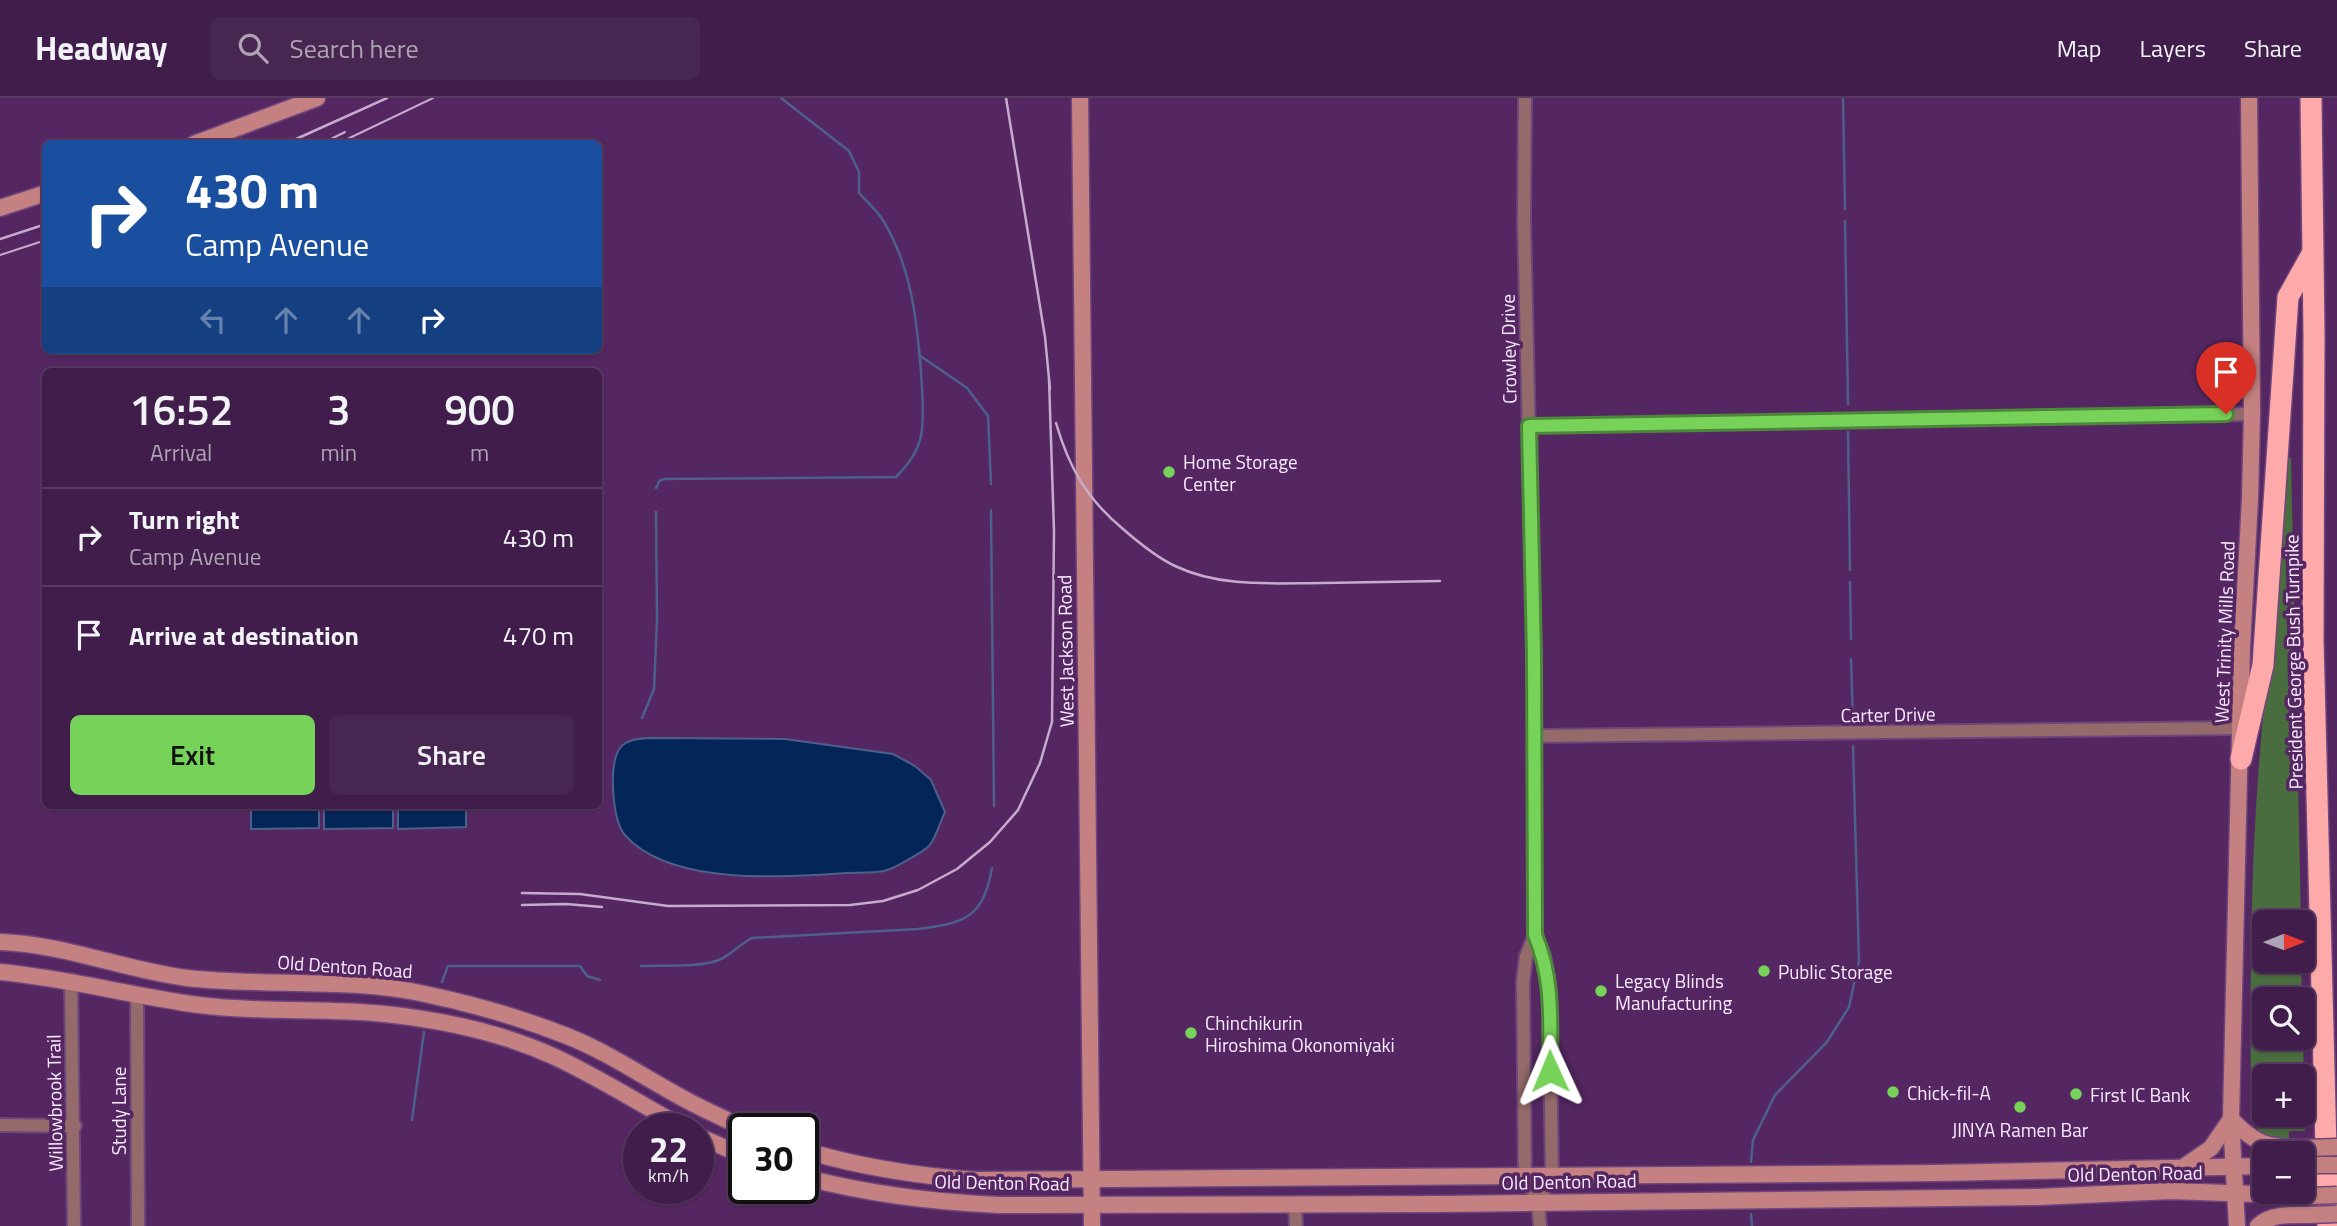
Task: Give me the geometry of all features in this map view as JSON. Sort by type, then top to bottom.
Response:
[{"type":"highway","name":"President George Bush Turnpike","points":[[2311,98],[2313,640],[2328,1226]]},
{"type":"highway","points":[[2241,759],[2263,665],[2288,297],[2313,252]]},
{"type":"main road","points":[[205,140],[317,98]]},
{"type":"main road","name":"West Jackson Road","points":[[1080,98],[1092,1226]]},
{"type":"main road","name":"West Trinity Mills Road","points":[[2237,1226],[2231,1119],[2242,647],[2252,414],[2249,98]]},
{"type":"main road","points":[[0,208],[42,194]]},
{"type":"main road","name":"Old Denton Road","points":[[0,942],[64,951],[185,978],[328,983],[424,994],[517,1019],[568,1037],[728,1120]]},
{"type":"main road","points":[[0,972],[72,980],[137,995],[230,1008],[349,1012],[432,1021],[511,1040],[554,1057],[658,1113]]},
{"type":"main road","points":[[137,995],[156,982],[185,978]]},
{"type":"main road","points":[[592,1076],[605,1054]]},
{"type":"main road","points":[[2183,1167],[2211,1148],[2231,1119],[2247,1136],[2275,1147],[2337,1147]]},
{"type":"main road","name":"Old Denton Road","points":[[819,1155],[842,1162],[924,1176],[976,1180],[2038,1171],[2252,1166]]},
{"type":"main road","points":[[2315,1165],[2337,1165]]},
{"type":"main road","points":[[2038,1171],[2038,1197]]},
{"type":"main road","points":[[1872,1172],[1873,1199]]},
{"type":"main road","name":"Old Denton Road","points":[[819,1181],[942,1203],[999,1205],[1873,1199],[2038,1197],[2171,1191],[2337,1195]]},
{"type":"main road","points":[[2258,1226],[2277,1215],[2337,1214]]},
{"type":"street","name":"Crowley Drive","points":[[1525,98],[1535,935],[1527,956],[1523,982],[1525,1175],[1538,1202]]},
{"type":"street","points":[[1529,426],[2252,414]]},
{"type":"street","name":"Carter Drive","points":[[1534,736],[2242,728]]},
{"type":"street","name":"Crowley Drive","points":[[1535,935],[1544,956],[1549,982],[1552,1175],[1538,1202]]},
{"type":"street","name":"Willowbrook Trail","points":[[72,980],[74,1226]]},
{"type":"street","name":"Study Lane","points":[[137,995],[138,1226]]},
{"type":"street","points":[[0,1125],[75,1126]]},
{"type":"street","points":[[1538,1202],[1540,1226]]},
{"type":"street","points":[[1295,1204],[1296,1226]]},
{"type":"green space","points":[[2285,458],[2291,458],[2301,910],[2252,910],[2252,973],[2301,973],[2302,987],[2252,987],[2252,1050],[2303,1050],[2304,1064],[2252,1064],[2252,1116],[2251,939],[2254,851],[2262,726]]},
{"type":"green space","points":[[2257,1127],[2305,1127],[2305,1131],[2289,1131],[2289,1141],[2261,1136]]},
{"type":"water","points":[[649,738],[785,739],[893,754],[915,766],[931,780],[945,812],[929,846],[891,869],[882,871],[764,876],[706,872],[678,866],[654,857],[633,843],[622,831],[616,813],[613,777],[616,756],[626,743]]},
{"type":"water","points":[[251,809],[319,809],[319,828],[251,829]]},
{"type":"water","points":[[324,809],[393,809],[393,828],[324,829]]},
{"type":"water","points":[[398,809],[466,809],[466,827],[398,829]]},
{"type":"waterway","points":[[656,488],[660,480],[666,479],[896,477],[912,458],[920,442],[923,412],[919,352],[915,314],[901,257],[882,218],[859,193],[859,172],[849,151],[781,98]]},
{"type":"waterway","points":[[1843,98],[1845,209]]},
{"type":"waterway","points":[[1845,221],[1848,404]]},
{"type":"waterway","points":[[919,355],[967,388],[988,416],[991,484]]},
{"type":"waterway","points":[[1848,432],[1850,570]]},
{"type":"waterway","points":[[991,510],[994,806]]},
{"type":"waterway","points":[[642,718],[654,689],[657,619],[656,512]]},
{"type":"waterway","points":[[1850,582],[1851,639]]},
{"type":"waterway","points":[[1851,659],[1853,722]]},
{"type":"waterway","points":[[1751,1162],[1753,1140],[1775,1095],[1827,1042],[1849,1007],[1859,961],[1853,746]]},
{"type":"waterway","points":[[641,966],[710,963],[723,958],[752,938],[918,929],[948,924],[960,920],[977,908],[988,885],[992,868]]},
{"type":"waterway","points":[[442,982],[448,966],[580,966],[587,976],[600,980]]},
{"type":"waterway","points":[[412,1120],[424,1032]]},
{"type":"waterway","points":[[1751,1214],[1752,1226]]},
{"type":"tram line","points":[[345,140],[433,98]]},
{"type":"tram line","points":[[329,140],[345,132]]},
{"type":"tram line","points":[[0,255],[42,241]]},
{"type":"railway","points":[[294,140],[387,98]]},
{"type":"railway","points":[[1006,98],[1045,337],[1050,389]]},
{"type":"railway","points":[[0,239],[42,225]]},
{"type":"railway","points":[[522,893],[580,894],[668,906],[850,905],[883,901],[918,890],[957,869],[990,842],[1018,810],[1040,763],[1052,722],[1054,531],[1049,379]]},
{"type":"railway","points":[[1056,423],[1073,468],[1089,494],[1110,518],[1141,544],[1175,566],[1211,578],[1248,583],[1440,581]]},
{"type":"railway","points":[[522,905],[602,907]]},
{"type":"place","name":"Home Storage Center","points":[[1169,472]]},
{"type":"place","name":"Public Storage","points":[[1764,971]]},
{"type":"place","name":"Legacy Blinds Manufacturing","points":[[1601,991]]},
{"type":"place","name":"Chinchikurin Hiroshima Okonomiyaki","points":[[1191,1033]]},
{"type":"place","name":"Chick-fil-A","points":[[1893,1092]]},
{"type":"place","name":"First IC Bank","points":[[2076,1094]]},
{"type":"place","name":"JINYA Ramen Bar","points":[[2020,1107]]},
{"type":"route","points":[[1550,1071],[1549,982],[1544,956],[1535,935],[1534,655],[1529,426],[2226,414]]}]
